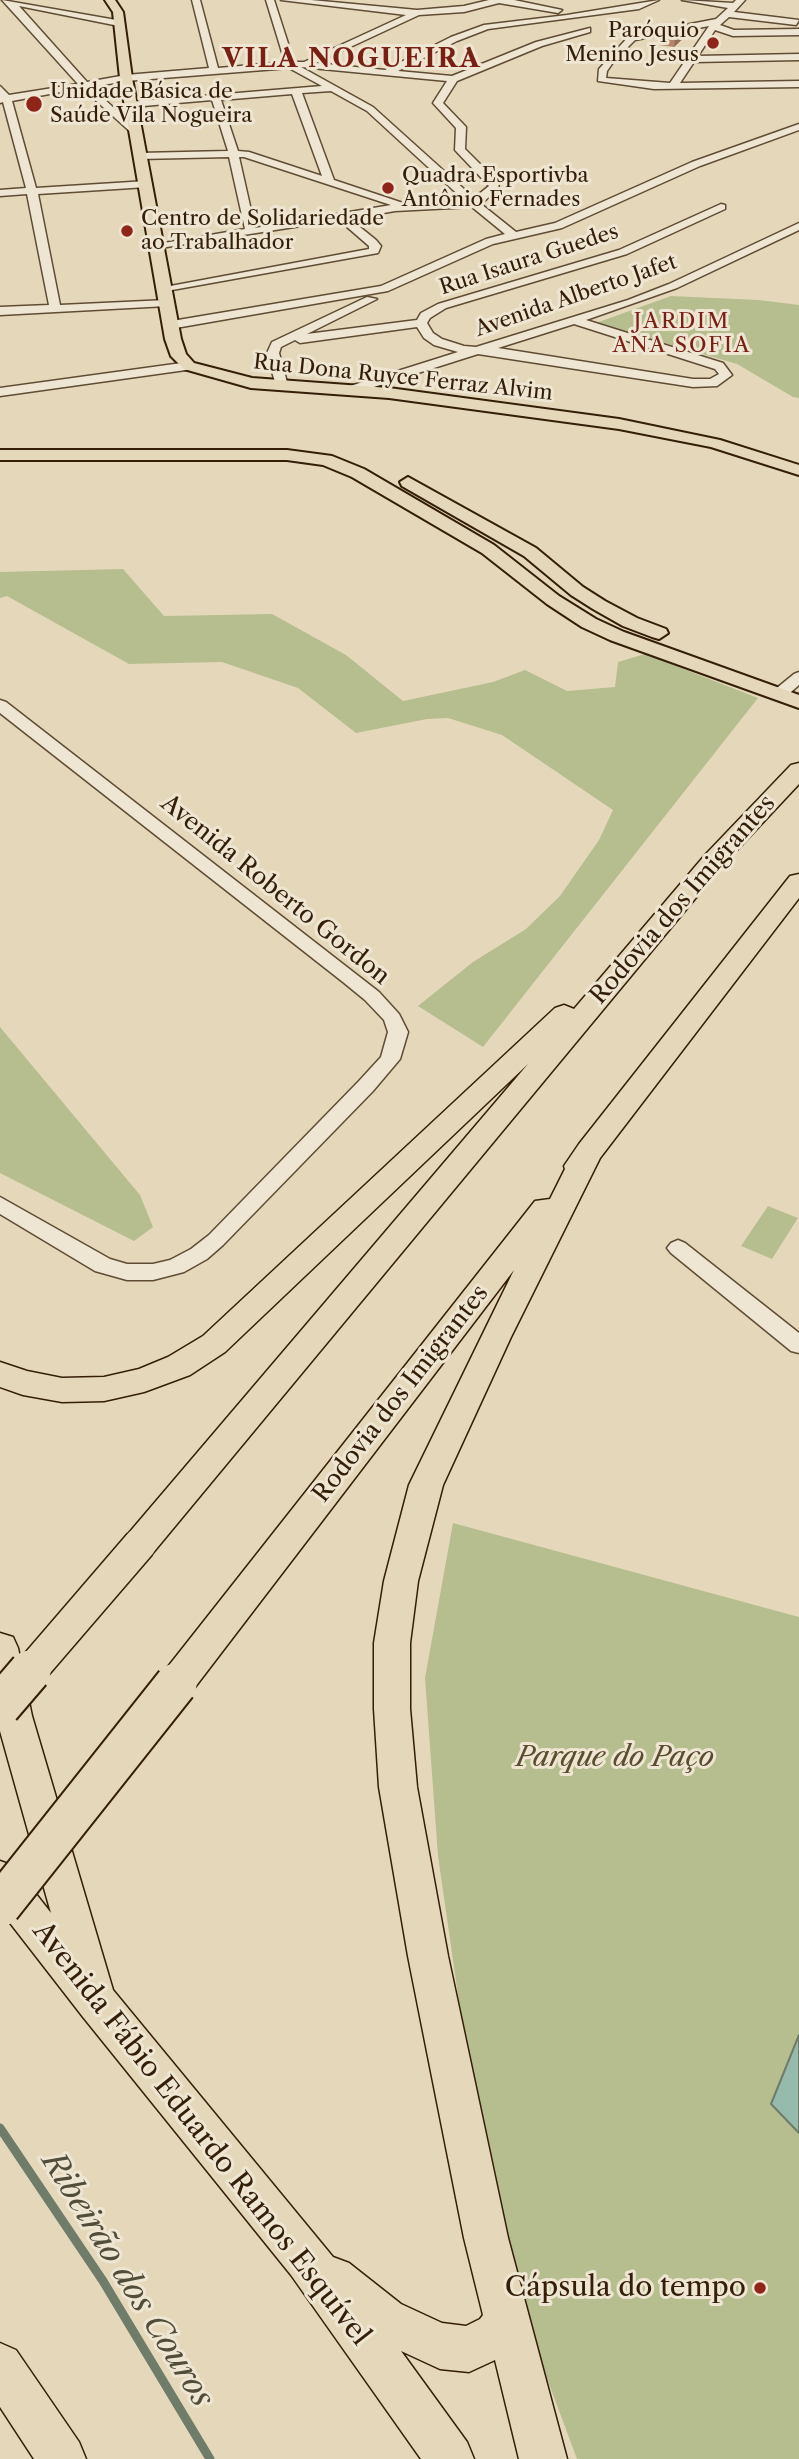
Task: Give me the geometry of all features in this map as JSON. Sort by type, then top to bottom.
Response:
[{"type":"highway","name":"Rodovia dos Imigrantes","points":[[0,1706],[140,1544],[663,920],[775,793],[799,770]]},
{"type":"highway","name":"Rodovia dos Imigrantes","points":[[0,1906],[176,1684],[799,881]]},
{"type":"highway","points":[[0,1374],[23,1383],[62,1390],[104,1388],[155,1376],[179,1366],[214,1344],[663,920]]},
{"type":"highway","points":[[543,2459],[486,2238],[457,2105],[398,1787],[392,1709],[392,1643],[401,1581],[426,1485],[495,1337],[589,1152]]},
{"type":"highway","points":[[0,1647],[14,1716],[97,2003]]},
{"type":"highway","name":"Avenida Fábio Eduardo Ramos Esquível","points":[[0,1879],[97,2003],[307,2259],[450,2459]]},
{"type":"highway","points":[[307,2259],[385,2320],[440,2346],[469,2349],[496,2335],[509,2321]]},
{"type":"highway","points":[[0,2366],[62,2459]]},
{"type":"main road","points":[[110,0],[118,12],[126,78],[170,325],[179,356],[188,366]]},
{"type":"main road","name":"Rua Dona Ruyce Ferraz Alvim","points":[[188,366],[233,380],[389,393],[652,430],[714,443],[799,470]]},
{"type":"main road","points":[[109,454],[123,448],[169,446],[202,440]]},
{"type":"main road","points":[[0,443],[302,441],[361,456],[498,532],[530,552],[599,605],[637,625]]},
{"type":"main road","points":[[0,455],[287,455],[326,460],[358,473],[488,549],[553,600],[589,623],[617,636],[799,702]]},
{"type":"main road","points":[[488,549],[518,561],[544,584],[554,585],[563,579]]},
{"type":"main road","points":[[553,600],[558,594],[570,594],[620,621],[797,680]]},
{"type":"street","points":[[196,0],[214,70]]},
{"type":"street","points":[[270,0],[290,64],[369,108],[474,204],[513,235]]},
{"type":"street","points":[[285,0],[417,13],[464,9],[499,0],[528,7],[595,13]]},
{"type":"street","points":[[388,72],[454,39],[486,27],[639,6],[655,0]]},
{"type":"street","points":[[686,0],[735,7],[799,22]]},
{"type":"street","points":[[5,1],[119,23]]},
{"type":"street","points":[[5,1],[84,85],[136,134]]},
{"type":"street","points":[[673,86],[705,37],[735,7]]},
{"type":"street","points":[[306,63],[417,13]]},
{"type":"street","points":[[728,33],[716,24],[632,38],[611,59],[605,79],[673,86],[799,84]]},
{"type":"street","points":[[55,308],[32,191],[3,96],[126,78],[306,63],[453,79],[544,42],[587,30]]},
{"type":"street","points":[[705,37],[728,33],[799,33]]},
{"type":"street","points":[[689,59],[799,57]]},
{"type":"street","points":[[158,247],[406,207],[474,204],[494,187],[494,183],[460,150],[461,127],[438,103],[453,79]]},
{"type":"street","points":[[115,116],[216,98],[332,88]]},
{"type":"street","points":[[296,91],[329,181]]},
{"type":"street","points":[[216,98],[233,152],[251,232]]},
{"type":"street","points":[[282,386],[273,353],[280,342],[351,309],[384,289],[491,240],[558,226],[717,156],[799,127]]},
{"type":"street","points":[[140,156],[233,152],[254,156],[406,207]]},
{"type":"street","points":[[0,193],[147,184]]},
{"type":"street","name":"Rua Isaura Guedes","points":[[576,321],[719,366],[726,372],[718,381],[693,383],[453,348],[428,335],[421,323],[425,316],[442,306],[623,252],[721,206]]},
{"type":"street","points":[[0,311],[166,296],[371,253],[375,246],[341,217]]},
{"type":"street","name":"Avenida Alberto Jafet","points":[[351,390],[576,321],[673,286],[799,226]]},
{"type":"street","points":[[170,325],[384,289]]},
{"type":"street","points":[[339,298],[351,309]]},
{"type":"street","points":[[280,342],[421,323]]},
{"type":"street","name":"Rua Dona Ruyce Ferraz Alvim","points":[[0,393],[188,366]]},
{"type":"street","points":[[389,393],[390,383],[399,374]]},
{"type":"street","points":[[778,695],[797,680]]},
{"type":"street","name":"Avenida Roberto Gordon","points":[[0,705],[372,996],[392,1018],[398,1032],[390,1059],[366,1086],[216,1240],[199,1254],[176,1266],[153,1272],[127,1272],[103,1265],[0,1204]]},
{"type":"street","points":[[678,1248],[799,1345]]},
{"type":"green space","points":[[671,296],[759,300],[799,305],[799,398],[737,364],[596,323]]},
{"type":"green space","points":[[123,569],[164,616],[272,614],[346,655],[403,701],[493,682],[525,670],[567,691],[615,687],[618,662],[645,654],[758,698],[483,1047],[418,1006],[473,962],[526,929],[560,896],[599,840],[613,810],[502,735],[448,718],[427,719],[356,733],[298,688],[222,662],[129,664],[7,596],[0,598],[0,572]]},
{"type":"green space","points":[[0,1027],[140,1195],[153,1227],[134,1241],[0,1173]]},
{"type":"green space","points":[[768,1206],[798,1218],[772,1259],[741,1246]]},
{"type":"green space","name":"Parque do Paço","points":[[453,1523],[799,1617],[799,2459],[577,2459],[492,2231],[438,1856],[425,1678]]},
{"type":"shaded area","points":[[799,2035],[799,2133],[771,2104]]},
{"type":"building","points":[[690,24],[675,38],[660,37],[664,29]]},
{"type":"waterway","name":"Ribeirão dos Couros","points":[[0,2128],[103,2281],[210,2459]]},
{"type":"place","name":"Paróquio Menino Jesus","points":[[713,43]]},
{"type":"place","name":"Unidade Básica de Saúde Vila Nogueira","points":[[34,104]]},
{"type":"place","name":"Quadra Esportivba Antônio Fernades","points":[[388,188]]},
{"type":"place","name":"Centro de Solidariedade ao Trabalhador","points":[[127,231]]},
{"type":"place","name":"Cápsula do tempo","points":[[760,2288]]},
{"type":"district","name":"VILA NOGUEIRA","points":[[352,59]]},
{"type":"district","name":"JARDIM ANA SOFIA","points":[[682,334]]}]
